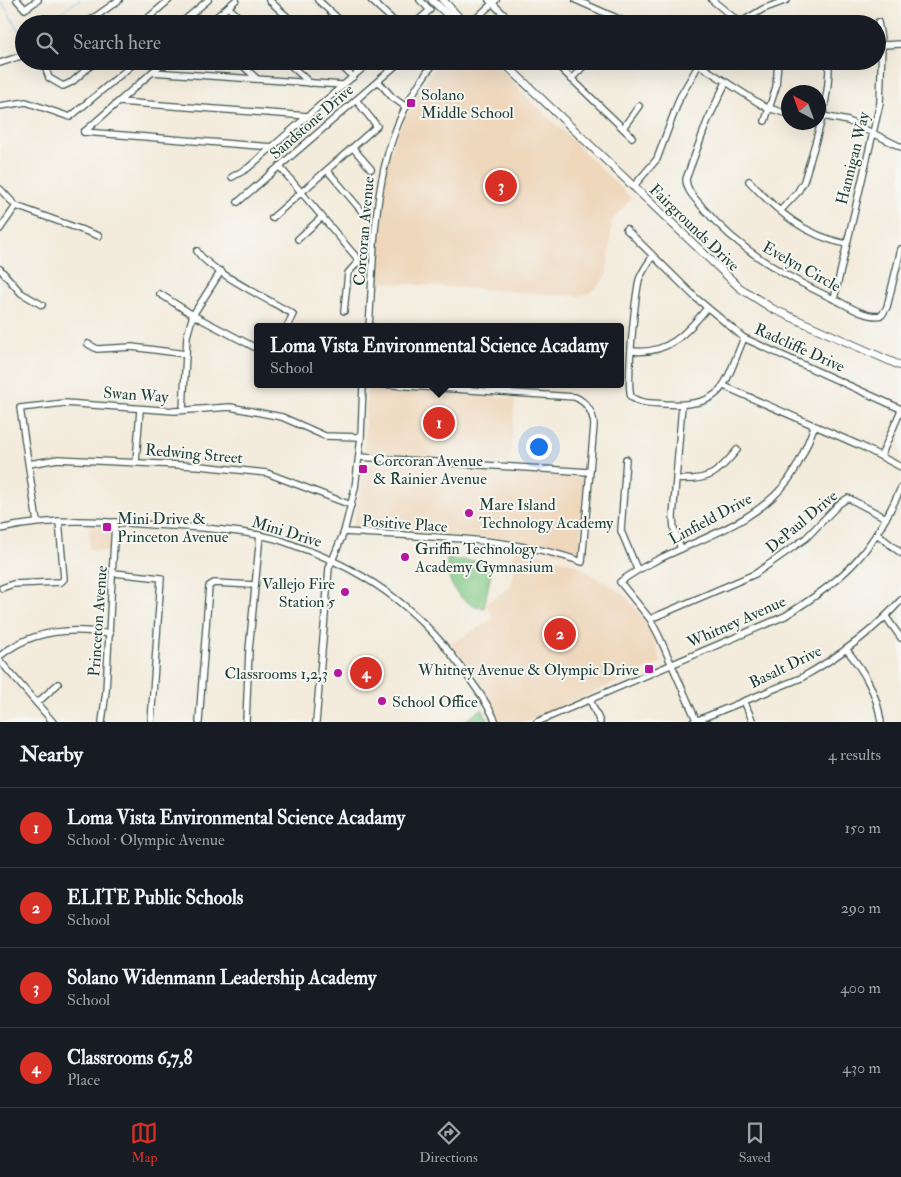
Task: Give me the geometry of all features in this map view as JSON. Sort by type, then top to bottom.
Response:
[{"type":"main road","points":[[432,0],[453,15]]},
{"type":"main road","points":[[443,0],[453,15]]},
{"type":"main road","name":"Fairgrounds Drive","points":[[511,70],[734,282],[754,298],[773,309],[901,366]]},
{"type":"street","points":[[17,0],[25,9],[38,0]]},
{"type":"street","points":[[98,15],[119,0]]},
{"type":"street","points":[[152,15],[169,0]]},
{"type":"street","points":[[190,15],[208,0]]},
{"type":"street","points":[[219,15],[236,0]]},
{"type":"street","points":[[269,0],[285,15]]},
{"type":"street","points":[[318,0],[334,15]]},
{"type":"street","points":[[371,0],[387,15]]},
{"type":"street","points":[[420,0],[430,10],[424,15]]},
{"type":"street","points":[[576,0],[610,15]]},
{"type":"street","points":[[712,0],[730,15]]},
{"type":"street","points":[[753,15],[787,0]]},
{"type":"street","points":[[479,15],[493,1],[506,15]]},
{"type":"street","points":[[228,7],[236,15]]},
{"type":"street","points":[[886,45],[901,44]]},
{"type":"street","points":[[0,63],[15,58]]},
{"type":"street","points":[[46,70],[49,78],[63,86],[72,82],[86,70]]},
{"type":"street","points":[[0,106],[26,102],[70,116],[125,70]]},
{"type":"street","points":[[248,70],[257,79]]},
{"type":"street","points":[[296,70],[310,82]]},
{"type":"street","points":[[346,70],[353,77]]},
{"type":"street","points":[[232,177],[248,168],[361,70]]},
{"type":"street","name":"Sandstone Drive","points":[[238,202],[391,70]]},
{"type":"street","name":"Corcoran Avenue","points":[[369,323],[379,184],[387,153],[406,106],[414,90],[429,70]]},
{"type":"street","points":[[562,70],[632,137]]},
{"type":"street","points":[[572,79],[580,70]]},
{"type":"street","points":[[633,187],[657,159],[680,97],[696,70]]},
{"type":"street","points":[[710,70],[768,109],[781,112]]},
{"type":"street","points":[[764,121],[776,87],[777,70]]},
{"type":"street","points":[[826,90],[829,70]]},
{"type":"street","name":"Hannigan Way","points":[[834,299],[880,103],[881,70]]},
{"type":"street","points":[[272,147],[84,132],[152,72],[343,85]]},
{"type":"street","points":[[378,81],[392,97],[406,106]]},
{"type":"street","name":"Evelyn Circle","points":[[726,82],[707,122],[686,179],[686,186],[710,216],[747,250],[785,276],[877,317],[882,315],[890,298],[901,249]]},
{"type":"street","points":[[272,218],[378,126],[356,100]]},
{"type":"street","points":[[119,102],[308,116]]},
{"type":"street","points":[[623,128],[639,106]]},
{"type":"street","points":[[826,116],[848,121],[901,147]]},
{"type":"street","points":[[781,210],[797,193],[804,181],[816,130]]},
{"type":"street","points":[[352,148],[370,169]]},
{"type":"street","points":[[279,166],[357,258],[357,263],[348,273],[344,311]]},
{"type":"street","points":[[327,170],[366,215]]},
{"type":"street","points":[[749,181],[807,232],[827,240],[846,244]]},
{"type":"street","points":[[0,189],[16,206],[99,236]]},
{"type":"street","points":[[0,229],[16,206]]},
{"type":"street","points":[[298,239],[322,217]]},
{"type":"street","name":"Radcliffe Drive","points":[[626,229],[652,257],[707,308],[744,338],[901,410],[881,456]]},
{"type":"street","points":[[197,252],[202,259],[221,272],[293,314],[289,323]]},
{"type":"street","points":[[652,257],[640,279],[632,351],[631,397],[643,402],[682,405],[705,401],[724,386],[744,338]]},
{"type":"street","points":[[0,269],[21,293],[42,305]]},
{"type":"street","points":[[182,410],[186,354],[193,315],[221,272]]},
{"type":"street","points":[[160,294],[193,315],[254,347]]},
{"type":"street","points":[[632,351],[648,353],[667,346],[687,330],[707,308]]},
{"type":"street","points":[[88,344],[97,349],[132,347],[186,354]]},
{"type":"street","points":[[724,386],[881,456],[901,467]]},
{"type":"street","points":[[316,722],[327,582],[332,560],[344,532],[351,505],[360,457],[364,388]]},
{"type":"street","points":[[360,457],[525,470],[589,472],[594,417],[585,404],[575,397],[439,388]]},
{"type":"street","name":"Swan Way","points":[[37,522],[20,408],[65,403],[140,410],[182,410],[217,407],[240,409],[282,417],[325,436],[361,438]]},
{"type":"street","points":[[681,549],[674,529],[682,405]]},
{"type":"street","points":[[136,462],[140,410]]},
{"type":"street","name":"Linfield Drive","points":[[637,569],[738,522],[770,500],[788,480],[799,463],[814,427]]},
{"type":"street","points":[[677,479],[691,480],[712,476],[720,470],[737,450]]},
{"type":"street","name":"Redwing Street","points":[[29,464],[58,459],[136,462],[267,473],[351,505]]},
{"type":"street","points":[[626,459],[621,531],[637,569],[620,582],[650,619],[672,664],[695,722]]},
{"type":"street","name":"Positive Place","points":[[344,532],[546,550],[582,562],[589,472]]},
{"type":"street","name":"Whitney Avenue","points":[[537,722],[548,720],[785,616],[823,592],[855,564],[877,534],[901,488]]},
{"type":"street","name":"DePaul Drive","points":[[650,619],[755,574],[772,564],[806,538],[839,504],[848,498],[886,518]]},
{"type":"street","points":[[2,588],[13,584],[61,582],[64,579],[59,520]]},
{"type":"street","name":"Mini Drive","points":[[0,529],[59,520],[220,528],[260,535],[332,560],[353,570],[391,593],[429,627],[470,679],[496,722]]},
{"type":"street","name":"Princeton Avenue","points":[[102,722],[110,634],[116,522]]},
{"type":"street","points":[[877,534],[901,554]]},
{"type":"street","points":[[246,722],[249,650],[260,535]]},
{"type":"street","points":[[114,573],[161,578],[151,722]]},
{"type":"street","points":[[199,722],[209,586],[214,583],[255,585]]},
{"type":"street","name":"Basalt Drive","points":[[695,722],[801,678],[846,649],[886,617],[901,600]]},
{"type":"street","points":[[886,617],[901,638]]},
{"type":"street","points":[[0,656],[19,643],[65,630],[110,634]]},
{"type":"street","points":[[846,649],[868,680],[877,701],[881,722]]},
{"type":"street","points":[[0,660],[53,722]]},
{"type":"street","points":[[36,704],[58,684]]},
{"type":"street","points":[[590,700],[600,722]]},
{"type":"street","points":[[744,702],[754,722]]},
{"type":"shaded area","points":[[433,70],[500,70],[631,198],[612,221],[607,274],[599,286],[589,293],[578,296],[376,282],[384,175],[394,140],[413,101]]},
{"type":"shaded area","points":[[371,388],[397,388],[515,398],[510,464],[367,454],[364,449],[367,392]]},
{"type":"shaded area","name":"Mare Island Technology Academy","points":[[366,463],[585,478],[579,553],[574,556],[511,540],[352,529]]},
{"type":"shaded area","points":[[90,526],[111,527],[109,551],[89,549]]},
{"type":"shaded area","points":[[513,549],[575,564],[625,595],[648,624],[661,661],[659,664],[524,722],[501,722],[477,677],[451,644],[494,618],[485,604],[510,587],[514,576]]},
{"type":"green space","points":[[447,559],[488,562],[492,568],[484,608],[467,602],[456,591],[449,577]]},
{"type":"green space","points":[[482,709],[489,722],[463,722]]},
{"type":"waterway","points":[[57,15],[79,0]]},
{"type":"waterway","points":[[0,1],[15,24]]},
{"type":"place","name":"Solano Middle School","points":[[411,103]]},
{"type":"place","name":"Solano Widenmann Leadership Academy","points":[[501,186]]},
{"type":"place","name":"Loma Vista Environmental Science Acadamy","points":[[439,423]]},
{"type":"place","name":"Corcoran Avenue & Rainier Avenue","points":[[363,469]]},
{"type":"place","name":"Mare Island Technology Academy","points":[[469,513]]},
{"type":"place","name":"Mini Drive & Princeton Avenue","points":[[107,527]]},
{"type":"place","name":"Griffin Technology Academy Gymnasium","points":[[405,557]]},
{"type":"place","name":"Vallejo Fire Station 5","points":[[345,592]]},
{"type":"place","name":"ELITE Public Schools","points":[[560,634]]},
{"type":"place","name":"Whitney Avenue & Olympic Drive","points":[[649,669]]},
{"type":"place","name":"Classrooms 1,2,3","points":[[338,673]]},
{"type":"place","name":"Classrooms 6,7,8","points":[[366,673]]},
{"type":"place","name":"School Office","points":[[382,701]]}]
